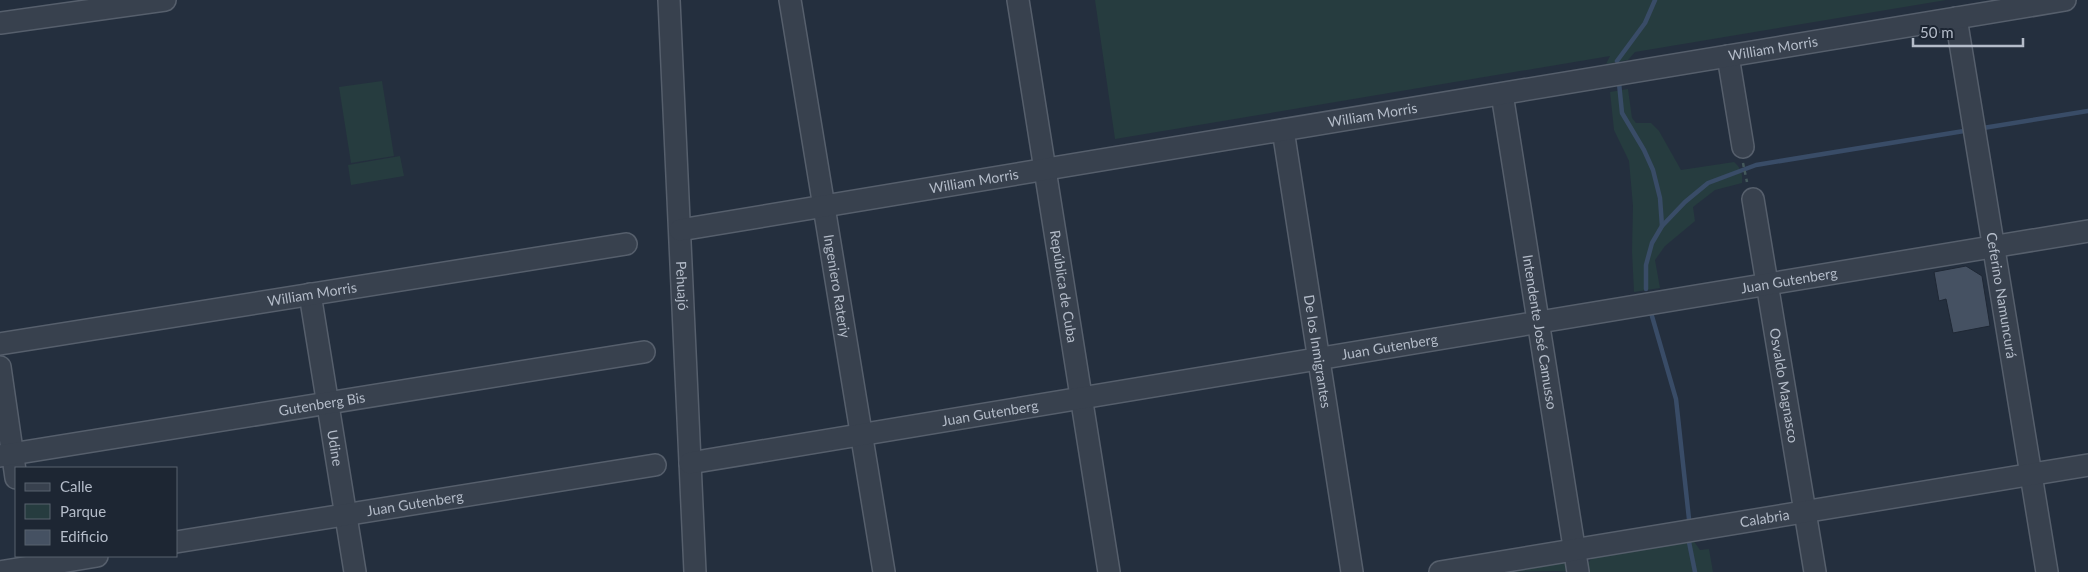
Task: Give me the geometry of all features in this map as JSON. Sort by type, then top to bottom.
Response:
[{"type":"street","points":[[0,23],[165,0]]},
{"type":"street","name":"Pehuajó","points":[[669,0],[695,572]]},
{"type":"street","name":"Ingeniero Rateriy","points":[[790,0],[884,572]]},
{"type":"street","name":"República de Cuba","points":[[1018,0],[1109,572]]},
{"type":"street","name":"William Morris","points":[[680,230],[2065,0]]},
{"type":"street","name":"Ceferino Namuncurá","points":[[1956,18],[2047,572]]},
{"type":"street","points":[[1728,56],[1743,156]]},
{"type":"street","name":"Intendente José Camusso","points":[[1502,94],[1578,572]]},
{"type":"street","name":"De los Inmigrantes","points":[[1282,130],[1352,572]]},
{"type":"street","name":"Osvaldo Magnasco","points":[[1753,199],[1814,572]]},
{"type":"street","name":"Juan Gutenberg","points":[[690,462],[2088,231]]},
{"type":"street","name":"William Morris","points":[[0,344],[626,244]]},
{"type":"street","name":"Udine","points":[[310,294],[355,572]]},
{"type":"street","name":"Gutenberg Bis","points":[[6,455],[644,352]]},
{"type":"street","points":[[0,367],[6,455],[15,476]]},
{"type":"street","name":"Calabria","points":[[1440,572],[2088,465]]},
{"type":"street","name":"Juan Gutenberg","points":[[178,542],[655,466]]},
{"type":"street","points":[[0,572],[29,565],[89,557]]},
{"type":"path","points":[[1743,156],[1745,173]]},
{"type":"green space","points":[[1095,0],[1946,0],[1635,52],[1628,60],[1606,64],[1610,56],[1115,139]]},
{"type":"green space","points":[[382,81],[394,156],[351,163],[339,87]]},
{"type":"green space","points":[[1628,89],[1632,118],[1636,123],[1651,123],[1659,131],[1681,170],[1734,162],[1740,169],[1742,177],[1742,183],[1715,190],[1693,207],[1695,221],[1665,246],[1655,260],[1660,288],[1634,292],[1632,251],[1633,206],[1629,161],[1614,130],[1610,92]]},
{"type":"green space","points":[[400,156],[404,176],[351,185],[348,165]]},
{"type":"green space","points":[[1693,540],[1700,550],[1709,549],[1713,572],[1586,572],[1587,564],[1593,557]]},
{"type":"green space","points":[[1564,559],[1574,572],[1487,572]]},
{"type":"building","points":[[1966,266],[1982,276],[1990,326],[1953,333],[1946,299],[1939,301],[1934,272]]},
{"type":"waterway","points":[[1617,61],[1645,23],[1655,0]]},
{"type":"waterway","points":[[1619,83],[1622,113],[1644,150],[1653,170],[1660,198],[1662,226],[1652,243],[1646,265],[1646,289]]},
{"type":"waterway","points":[[1983,128],[2088,111]]},
{"type":"waterway","points":[[1662,226],[1685,202],[1708,183],[1756,165],[1964,131]]},
{"type":"waterway","points":[[1652,316],[1676,399],[1689,519]]},
{"type":"waterway","points":[[1689,542],[1695,572]]}]
